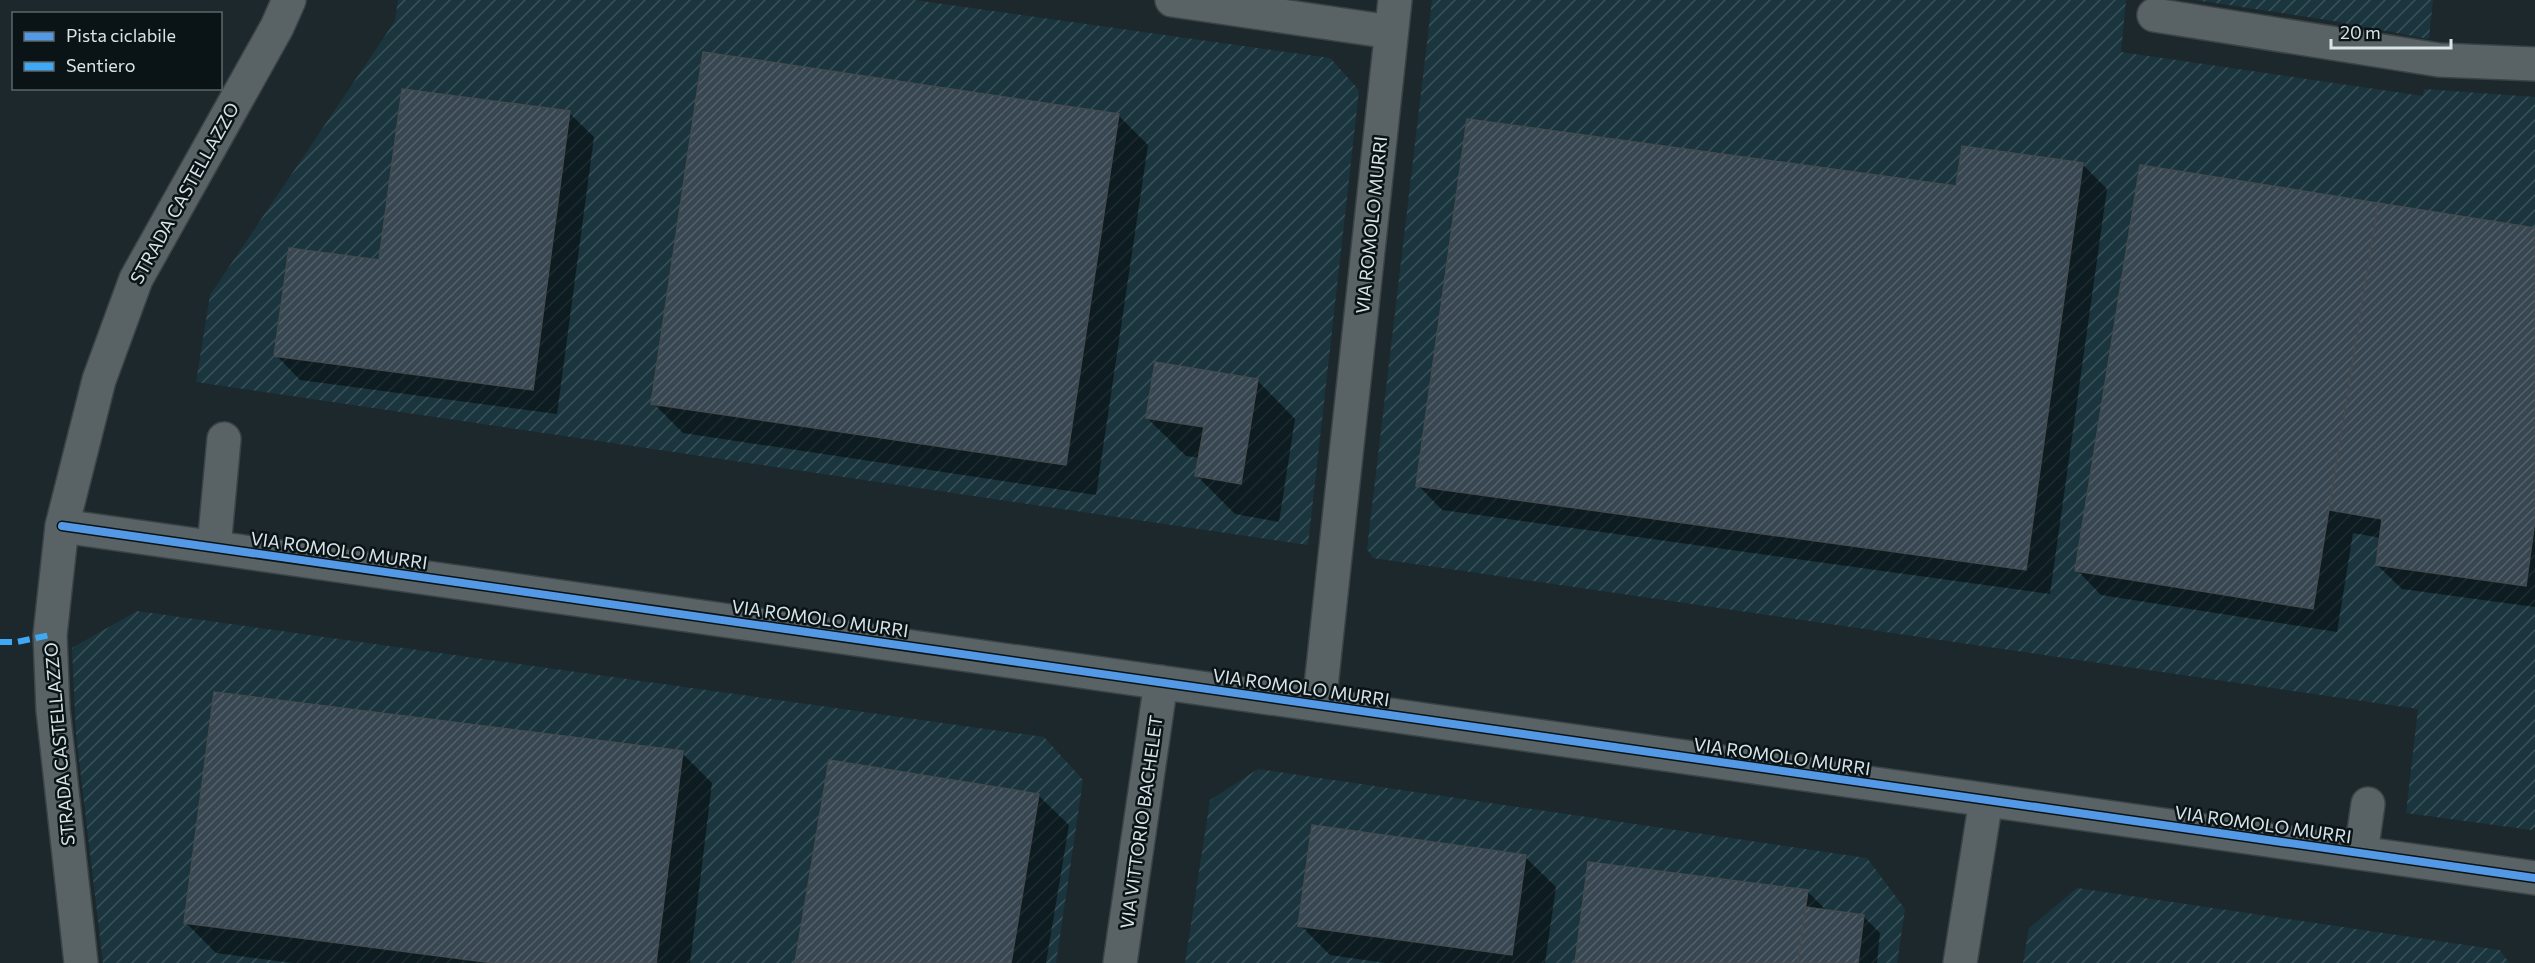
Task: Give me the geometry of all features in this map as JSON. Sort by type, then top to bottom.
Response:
[{"type":"street","name":"STRADA CASTELLAZZO","points":[[81,963],[53,710],[50,635],[62,526],[99,380],[136,279],[277,27],[289,0]]},
{"type":"street","points":[[1172,0],[1391,32]]},
{"type":"street","name":"VIA ROMOLO MURRI","points":[[1319,705],[1395,0]]},
{"type":"street","points":[[2154,15],[2439,60],[2535,64]]},
{"type":"street","points":[[214,547],[224,439]]},
{"type":"street","name":"VIA ROMOLO MURRI","points":[[62,526],[2535,878]]},
{"type":"street","name":"VIA VITTORIO BACHELET","points":[[1120,963],[1161,682]]},
{"type":"street","points":[[1960,963],[1986,800]]},
{"type":"street","points":[[2361,853],[2368,804]]},
{"type":"shaded area","points":[[398,0],[914,0],[1330,58],[1359,90],[1308,545],[196,382],[210,295],[395,21]]},
{"type":"shaded area","points":[[1432,0],[2126,0],[2121,52],[2423,96],[2424,89],[2535,97],[2535,827],[2531,830],[2406,813],[2418,709],[1373,558],[1367,549]]},
{"type":"shaded area","points":[[2195,0],[2433,0],[2429,39],[2327,20]]},
{"type":"shaded area","points":[[137,611],[1044,737],[1083,780],[1056,963],[103,963],[76,734],[72,648]]},
{"type":"shaded area","points":[[1258,769],[1867,858],[1905,909],[1897,963],[1185,963],[1210,800]]},
{"type":"shaded area","points":[[2077,888],[2500,950],[2509,963],[2023,963],[2029,928]]},
{"type":"building","points":[[703,52],[1119,114],[1066,465],[651,404]]},
{"type":"building","points":[[402,89],[570,111],[533,390],[274,356],[289,248],[379,260]]},
{"type":"building","points":[[1467,119],[1956,186],[1962,146],[2083,163],[2026,570],[1416,486]]},
{"type":"building","points":[[2140,165],[2378,203],[2313,609],[2075,571]]},
{"type":"building","points":[[2378,203],[2535,228],[2535,520],[2526,586],[2376,565],[2382,519],[2329,510]]},
{"type":"building","points":[[1155,362],[1258,379],[1241,484],[1195,476],[1204,427],[1146,418]]},
{"type":"building","points":[[214,692],[683,751],[656,963],[493,963],[184,923]]},
{"type":"building","points":[[829,760],[1039,794],[1011,963],[795,963]]},
{"type":"building","points":[[1312,825],[1526,855],[1512,955],[1298,926]]},
{"type":"building","points":[[1588,862],[1808,890],[1798,963],[1575,963]]},
{"type":"building","points":[[1805,907],[1864,915],[1858,963],[1798,963]]},
{"type":"marked path","points":[[0,642],[17,642],[50,635]]},
{"type":"cycle path","points":[[62,526],[2535,878]]}]
